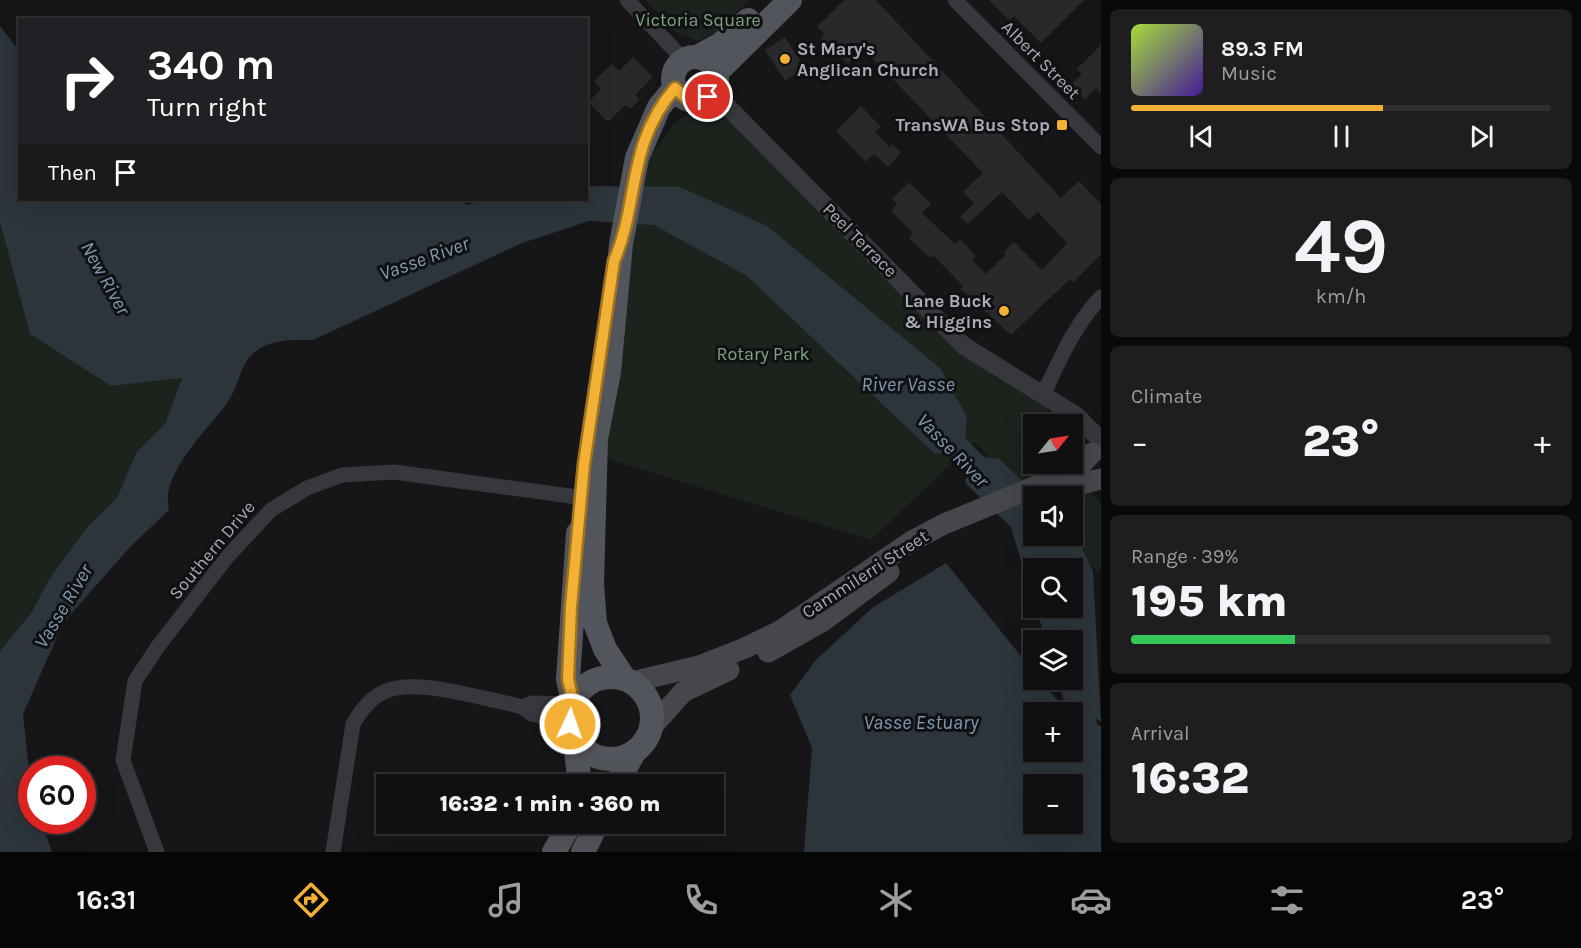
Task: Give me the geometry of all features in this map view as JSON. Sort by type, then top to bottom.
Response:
[{"type":"main road","points":[[767,0],[721,44],[690,58],[673,73],[682,94],[701,101],[715,82],[790,0]]},
{"type":"main road","points":[[690,58],[709,62],[715,82]]},
{"type":"main road","points":[[579,774],[568,679],[587,498],[609,372],[621,244],[637,158],[669,117],[682,94]]},
{"type":"main road","points":[[1098,445],[1091,465],[1101,479]]},
{"type":"main road","name":"Cammilerri Street","points":[[1050,486],[1080,465],[1098,445]]},
{"type":"main road","name":"Cammilerri Street","points":[[1069,486],[1101,479]]},
{"type":"main road","points":[[587,498],[595,623],[605,649],[628,680]]},
{"type":"main road","name":"Cammilerri Street","points":[[628,680],[699,666],[745,648],[780,630],[912,541],[1023,499]]},
{"type":"main road","name":"Cammilerri Street","points":[[651,728],[670,705],[696,684],[748,662],[797,637],[921,550],[974,518]]},
{"type":"main road","points":[[622,774],[651,728],[651,707],[640,688],[628,680],[612,676],[589,683],[572,716],[585,749],[601,758],[613,759],[635,751]]},
{"type":"main road","points":[[554,852],[564,834]]},
{"type":"main road","points":[[583,852],[592,834]]},
{"type":"street","points":[[627,0],[690,58]]},
{"type":"street","name":"Albert Street","points":[[955,0],[1101,147]]},
{"type":"street","name":"Peel Terrace","points":[[715,82],[964,346],[1044,393],[1077,416],[1098,445]]},
{"type":"street","points":[[1044,393],[1067,344],[1090,309],[1101,297]]},
{"type":"street","name":"Southern Drive","points":[[157,852],[123,760],[135,681],[228,556],[271,510],[307,488],[342,476],[394,472],[587,498]]},
{"type":"street","points":[[333,852],[353,724],[363,707],[386,690],[412,686],[522,707],[532,714],[572,716]]},
{"type":"green space","name":"Victoria Square","points":[[646,0],[749,0],[717,32],[698,41],[675,32]]},
{"type":"green space","name":"Rotary Park","points":[[694,109],[724,110],[996,378],[1048,381],[1049,414],[1023,414],[1023,474],[1073,474],[1101,502],[1101,567],[1097,571],[1073,546],[1083,546],[1083,486],[1023,486],[1023,493],[974,442],[871,540],[611,460],[601,443],[646,162],[674,124]]},
{"type":"green space","points":[[0,222],[30,334],[111,386],[182,378],[165,424],[136,453],[117,498],[88,526],[50,578],[31,613],[0,651]]},
{"type":"water","points":[[0,26],[18,50],[18,201],[460,201],[467,205],[483,201],[588,201],[588,186],[680,187],[767,226],[940,368],[967,417],[965,438],[984,457],[999,459],[1027,486],[1023,486],[1023,546],[1081,546],[1093,571],[1101,722],[1083,708],[1083,702],[1064,702],[1061,690],[1083,690],[1083,630],[1043,630],[1039,618],[1083,618],[1083,558],[1023,558],[1023,567],[1011,527],[965,483],[968,470],[949,452],[935,454],[747,276],[654,225],[589,221],[522,243],[313,340],[290,340],[268,344],[250,357],[229,400],[188,451],[179,466],[168,496],[169,510],[130,547],[63,623],[23,714],[27,756],[18,756],[18,834],[46,834],[52,852],[0,852],[0,651],[31,613],[50,578],[88,526],[117,498],[136,453],[165,424],[182,378],[111,386],[30,334],[0,222]]},
{"type":"water","name":"Vasse Estuary","points":[[946,563],[1023,659],[1023,690],[1049,690],[1059,702],[1023,702],[1023,762],[1083,762],[1083,719],[1101,726],[1101,852],[804,852],[812,748],[790,695],[816,660],[872,608]]},
{"type":"building","points":[[844,0],[876,0],[1061,198],[1079,181],[1101,204],[1101,254],[1073,283],[1070,279],[1011,335],[961,289],[963,286],[933,255],[930,258],[909,238],[913,233],[891,211],[897,204],[892,199],[909,182],[931,204],[922,213],[955,244],[960,239],[976,256],[972,260],[986,274],[1006,254],[1004,252],[1014,242],[1042,270],[1067,243],[1038,212],[1029,220],[1002,192],[968,224],[960,217],[974,203],[963,192],[983,173],[863,48],[848,64],[821,38],[825,34],[817,27]]},
{"type":"building","points":[[989,0],[1084,0],[1041,43],[1014,16],[1009,20]]},
{"type":"building","name":"St Mary's Anglican Church","points":[[785,37],[805,68],[785,81],[765,50]]},
{"type":"building","points":[[1101,45],[1101,93],[1096,88],[1085,99],[1071,85],[1082,74],[1077,69]]},
{"type":"building","points":[[633,57],[653,77],[635,95],[640,99],[630,109],[625,105],[608,122],[588,102],[601,89],[594,81],[612,64],[619,71]]},
{"type":"building","points":[[861,106],[881,127],[875,132],[890,147],[892,144],[901,153],[888,167],[874,154],[866,162],[836,131]]},
{"type":"waterway","name":"Vasse River","points":[[1072,618],[1088,751]]},
{"type":"place","name":"St Mary's Anglican Church","points":[[785,59]]},
{"type":"place","name":"TransWA Bus Stop","points":[[1062,125]]},
{"type":"place","name":"Lane Buck & Higgins","points":[[1004,311]]},
{"type":"route","points":[[570,724],[573,701],[568,679],[571,607],[584,464],[614,261],[621,244],[637,158],[659,107],[675,88],[689,101],[701,101],[708,97]]},
{"type":"water label","name":"New River","points":[[106,278]]},
{"type":"water label","name":"River Vasse","points":[[908,384]]}]
